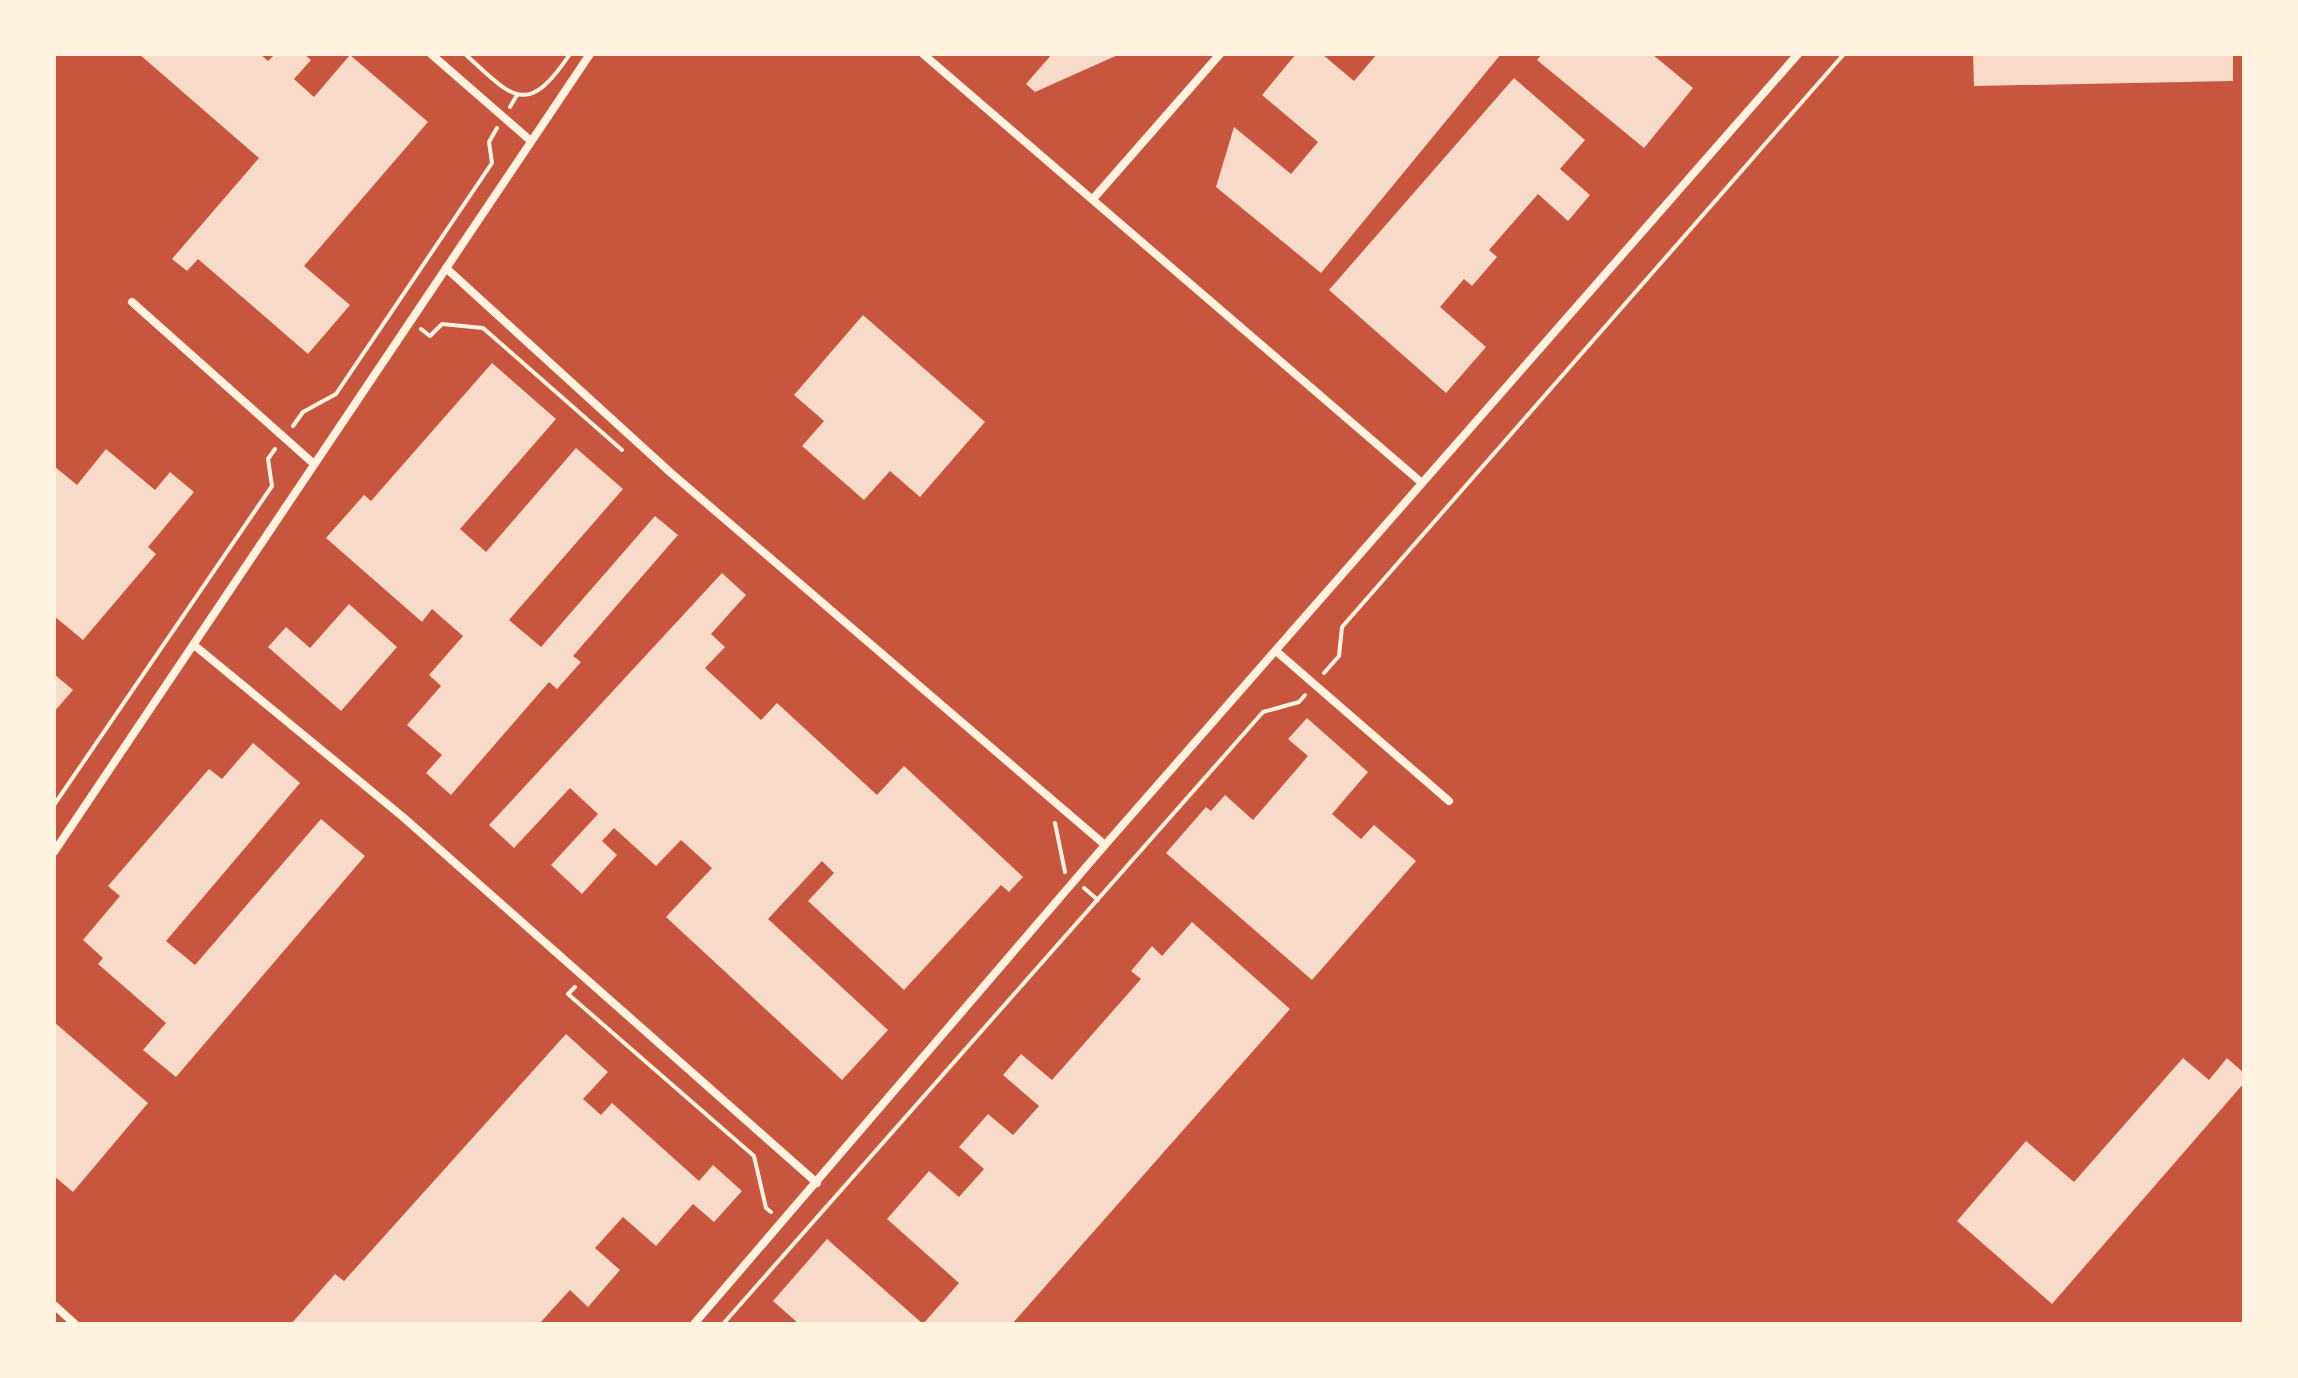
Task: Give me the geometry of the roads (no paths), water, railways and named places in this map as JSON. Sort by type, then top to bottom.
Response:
[{"type":"street","points":[[431,54],[531,141]]},
{"type":"street","points":[[54,852],[590,54]]},
{"type":"street","points":[[923,54],[1422,483]]},
{"type":"street","points":[[1093,199],[1220,54]]},
{"type":"street","points":[[694,1324],[1105,845],[1798,54]]},
{"type":"street","points":[[446,268],[671,473],[1105,845]]},
{"type":"street","points":[[132,302],[314,464]]},
{"type":"street","points":[[194,645],[403,817],[817,1183]]},
{"type":"street","points":[[1276,651],[1449,801]]},
{"type":"street","points":[[54,1305],[75,1324]]}]
